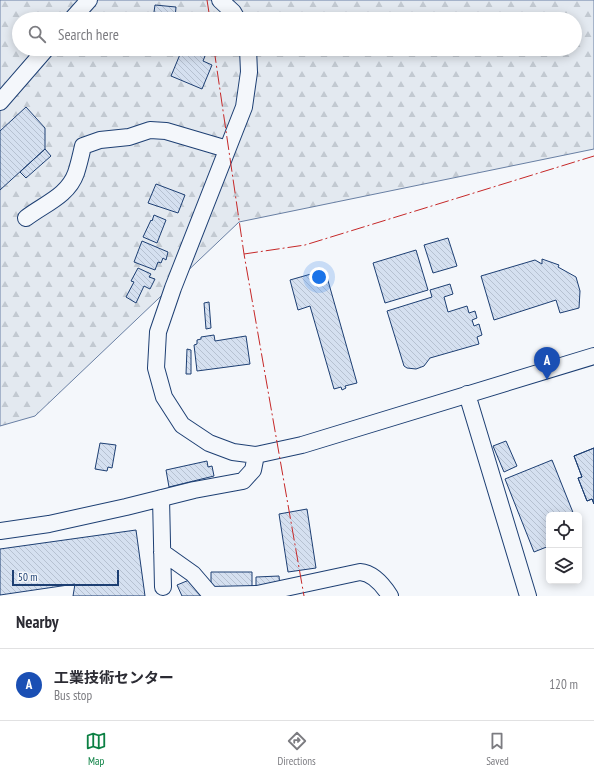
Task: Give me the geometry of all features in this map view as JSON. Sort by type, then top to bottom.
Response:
[{"type":"street","points":[[78,12],[89,0]]},
{"type":"street","points":[[220,0],[233,12]]},
{"type":"street","points":[[0,102],[40,56]]},
{"type":"street","points":[[248,56],[249,72],[244,106],[173,288],[158,332],[156,368],[164,397],[182,425],[209,444],[233,452],[256,455],[302,445],[594,356]]},
{"type":"street","points":[[26,218],[37,209],[58,197],[69,186],[76,174],[83,146],[100,140],[129,137],[150,130],[166,131],[227,149]]},
{"type":"street","points":[[467,394],[528,596]]},
{"type":"street","points":[[0,532],[48,524],[194,490],[243,481],[253,470],[256,455]]},
{"type":"street","points":[[161,498],[163,587]]},
{"type":"street","points":[[162,552],[193,574],[211,595],[257,594],[360,572],[368,573],[385,589],[390,596]]},
{"type":"green space","points":[[0,0],[594,0],[594,149],[239,222],[35,416],[0,426]]},
{"type":"building","points":[[155,5],[176,7],[176,12],[154,12]]},
{"type":"building","points":[[179,56],[205,56],[203,61],[212,65],[202,89],[171,76]]},
{"type":"building","points":[[26,107],[45,128],[45,149],[0,190],[0,131]]},
{"type":"building","points":[[45,149],[51,156],[26,178],[20,172]]},
{"type":"building","points":[[156,184],[185,195],[178,213],[148,203]]},
{"type":"building","points":[[154,215],[166,220],[157,243],[143,237]]},
{"type":"building","points":[[448,238],[457,266],[433,273],[424,245]]},
{"type":"building","points":[[142,241],[168,252],[166,260],[163,258],[161,263],[158,262],[155,270],[134,262]]},
{"type":"building","points":[[416,250],[428,290],[385,303],[373,263]]},
{"type":"building","points":[[542,259],[559,265],[558,267],[576,277],[580,291],[579,308],[560,313],[556,300],[494,320],[481,276],[535,260],[542,264]]},
{"type":"building","points":[[138,268],[151,274],[149,277],[155,279],[150,289],[144,286],[136,303],[126,297],[134,282],[131,281]]},
{"type":"building","points":[[325,270],[357,383],[345,386],[346,388],[342,390],[341,387],[334,389],[310,306],[298,310],[290,280]]},
{"type":"building","points":[[450,284],[453,294],[444,297],[448,312],[467,306],[469,313],[475,311],[477,318],[472,320],[474,326],[479,324],[482,335],[477,337],[479,344],[430,358],[424,366],[416,369],[407,368],[404,366],[387,311],[432,297],[430,290]]},
{"type":"building","points":[[209,302],[211,328],[206,329],[204,303]]},
{"type":"building","points":[[214,335],[215,341],[246,336],[250,364],[197,371],[194,345],[197,344],[197,340],[201,339],[201,337]]},
{"type":"building","points":[[187,349],[191,350],[191,374],[186,374]]},
{"type":"building","points":[[506,441],[517,466],[504,472],[493,446]]},
{"type":"building","points":[[100,443],[116,445],[112,468],[108,467],[107,471],[95,469]]},
{"type":"building","points":[[594,448],[594,504],[592,499],[587,501],[578,478],[582,477],[574,456]]},
{"type":"building","points":[[594,448],[594,504],[592,499],[587,501],[578,478],[582,477],[574,456]]},
{"type":"building","points":[[552,460],[573,512],[546,512],[546,547],[534,552],[505,479]]},
{"type":"building","points":[[207,461],[208,467],[212,466],[214,476],[169,487],[166,470]]},
{"type":"building","points":[[307,509],[316,568],[288,572],[279,514]]},
{"type":"building","points":[[136,530],[145,596],[73,596],[75,584],[0,595],[0,549]]},
{"type":"building","points":[[211,572],[252,572],[252,588],[211,590]]},
{"type":"building","points":[[279,576],[280,587],[256,588],[256,577]]},
{"type":"building","points":[[194,578],[203,596],[182,596],[177,585]]},
{"type":"power","points":[[207,0],[209,12]]},
{"type":"power","points":[[215,56],[244,254],[304,596]]},
{"type":"power","points":[[244,254],[305,245],[594,156]]},
{"type":"place","name":"工業技術センター","points":[[547,380]]}]
